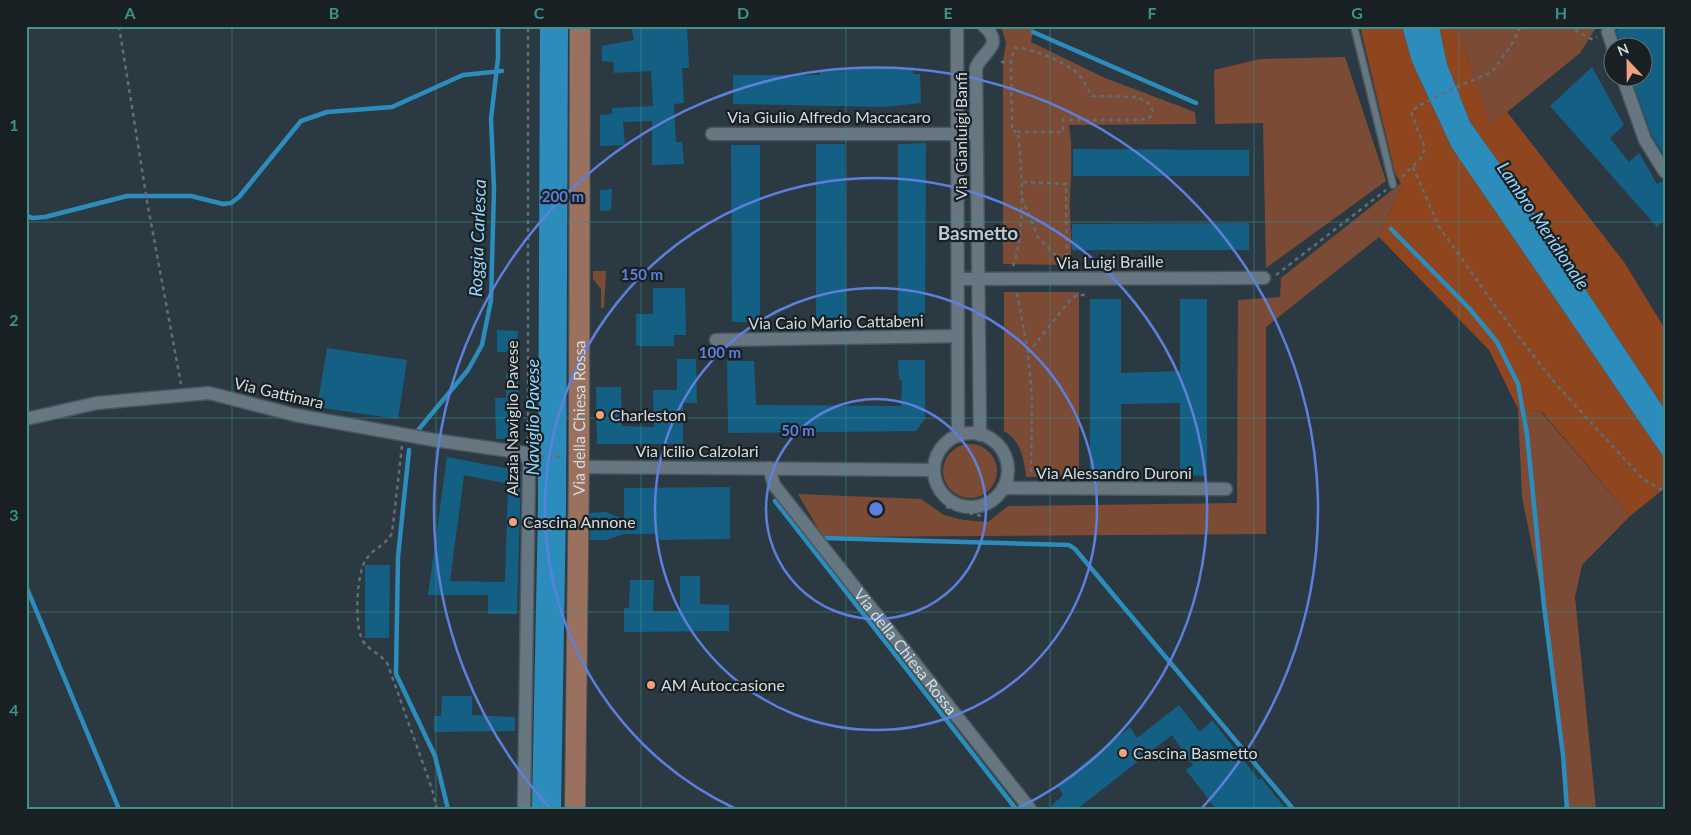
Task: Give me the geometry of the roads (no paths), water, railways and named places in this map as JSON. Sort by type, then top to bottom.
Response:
[{"type":"main road","name":"Via della Chiesa Rossa","points":[[575,809],[580,467],[580,26]]},
{"type":"street","name":"Via Gianluigi Banfi","points":[[957,26],[958,436]]},
{"type":"street","name":"Via Gianluigi Banfi","points":[[980,435],[976,68],[991,49],[992,42],[990,32],[984,26]]},
{"type":"street","points":[[1627,88],[1645,140],[1665,172]]},
{"type":"street","name":"Via Giulio Alfredo Maccacaro","points":[[712,134],[976,134]]},
{"type":"street","name":"Via Luigi Braille","points":[[958,279],[1264,278]]},
{"type":"street","name":"Via Caio Mario Cattabeni","points":[[716,340],[958,336]]},
{"type":"street","name":"Via Gattinara","points":[[26,419],[81,405],[209,393],[295,415],[525,453]]},
{"type":"street","points":[[980,435],[994,442],[1006,459],[1007,472],[1003,488],[996,496],[985,504],[963,506],[943,494],[936,483],[934,470],[942,448],[958,436],[980,435]]},
{"type":"street","name":"Alzaia Naviglio Pavese","points":[[524,809],[529,464],[525,453]]},
{"type":"street","name":"Via Icilio Calzolari","points":[[580,467],[934,470]]},
{"type":"street","name":"Via della Chiesa Rossa","points":[[769,468],[774,485],[1030,809]]},
{"type":"street","name":"Via Alessandro Duroni","points":[[1003,488],[1226,489]]},
{"type":"lane","points":[[1354,26],[1393,185]]},
{"type":"water","points":[[540,26],[568,26],[566,506],[561,809],[532,809],[538,507]]},
{"type":"water","name":"Lambro Meridionale","points":[[1402,26],[1439,26],[1447,64],[1470,122],[1541,222],[1665,410],[1665,459],[1452,148],[1412,62]]},
{"type":"waterway","name":"Roggia Carlesca","points":[[419,429],[468,370],[482,345],[491,300],[494,189],[491,119],[498,58],[498,26]]},
{"type":"waterway","points":[[1033,32],[1196,103]]},
{"type":"waterway","points":[[26,215],[32,218],[45,217],[127,196],[191,196],[223,204],[231,203],[239,197],[301,121],[327,112],[392,107],[463,75],[502,71]]},
{"type":"waterway","points":[[1391,229],[1468,307],[1497,342],[1518,384],[1527,434],[1544,606],[1563,755],[1567,809]]},
{"type":"waterway","name":"Roggia Carlesca","points":[[409,450],[398,557],[396,674],[435,756],[448,809]]},
{"type":"waterway","points":[[775,501],[1016,809]]},
{"type":"waterway","points":[[823,538],[1069,545],[1075,549],[1293,809]]},
{"type":"waterway","points":[[26,586],[119,809]]},
{"type":"place","name":"Charleston","points":[[600,415]]},
{"type":"place","name":"Cascina Annone","points":[[513,522]]},
{"type":"place","name":"AM Autoccasione","points":[[651,685]]},
{"type":"place","name":"Cascina Basmetto","points":[[1123,753]]},
{"type":"district","name":"Basmetto","points":[[978,233]]},
{"type":"water label","name":"Naviglio Pavese","points":[[533,417]]}]
